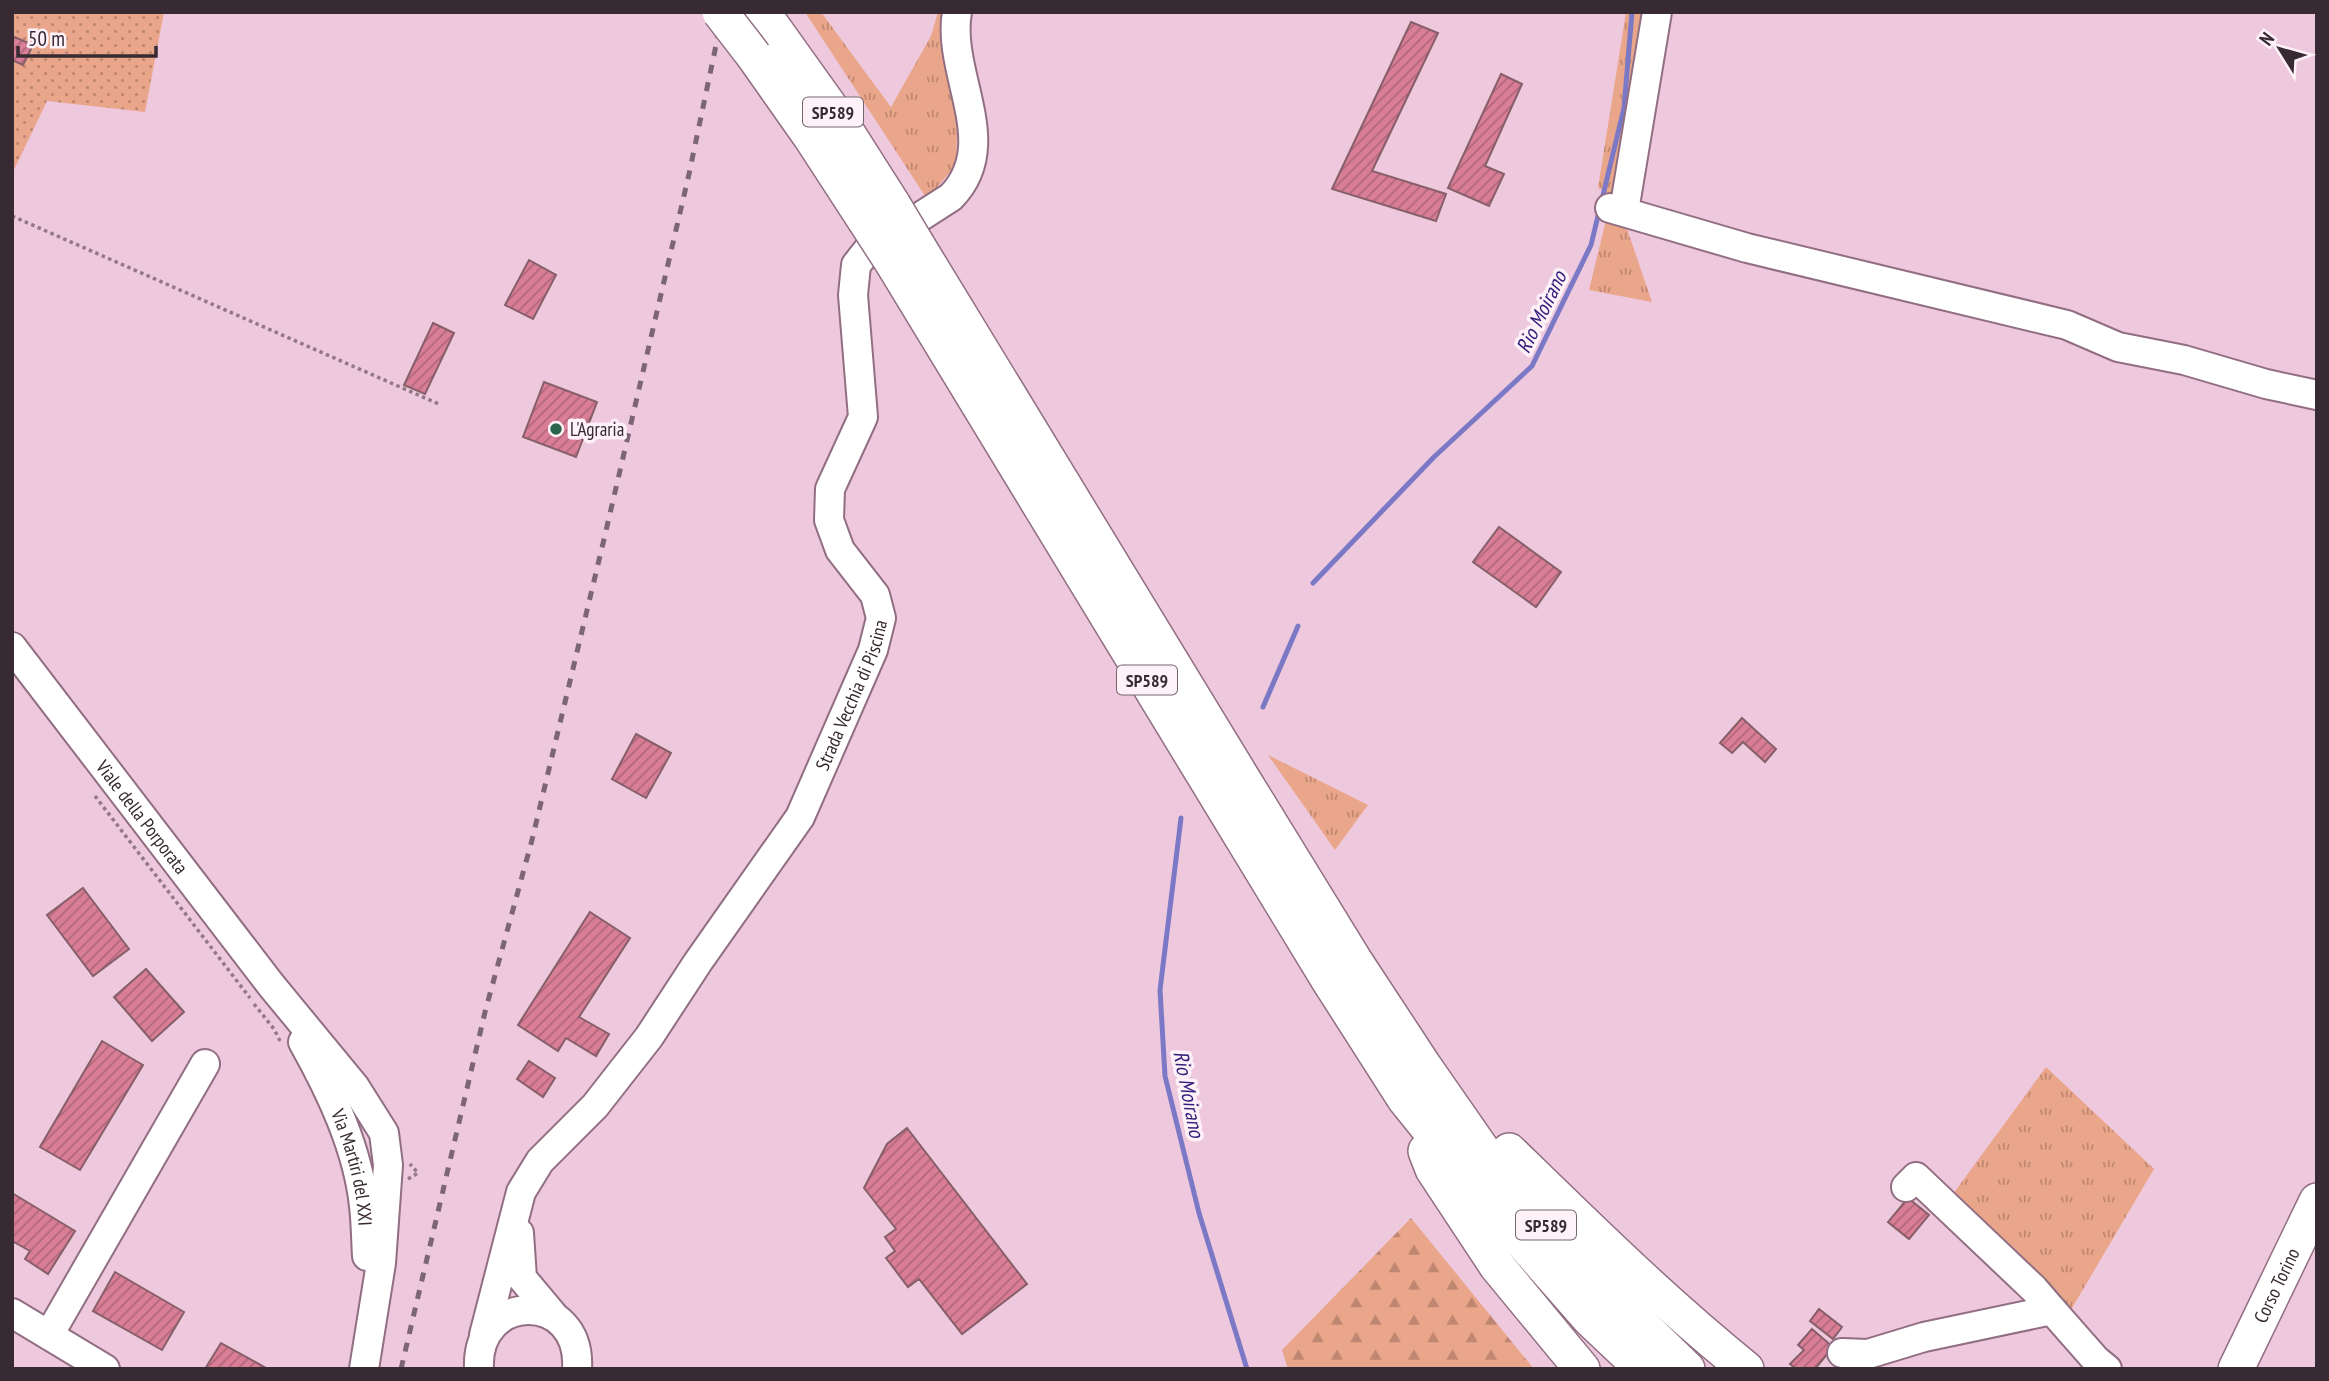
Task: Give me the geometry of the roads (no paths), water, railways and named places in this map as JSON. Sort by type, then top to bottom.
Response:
[{"type":"main road","name":"SP589","points":[[720,12],[811,137],[879,213]]},
{"type":"main road","name":"SP589","points":[[766,17],[837,117],[879,213],[1423,1065],[1489,1160],[1586,1271],[1687,1369]]},
{"type":"main road","name":"SP589","points":[[904,252],[1327,977],[1405,1099],[1492,1207],[1590,1319],[1643,1369]]},
{"type":"main road","points":[[1423,1065],[1612,1252],[1746,1369]]},
{"type":"main road","points":[[1405,1099],[1433,1169],[1497,1266],[1582,1369]]},
{"type":"main road","name":"Corso Torino","points":[[2236,1369],[2317,1201]]},
{"type":"street","name":"Strada Vecchia di Piscina","points":[[521,1192],[540,1161],[594,1105],[649,1037],[800,817],[873,650],[881,618],[875,595],[840,550],[829,520],[830,489],[863,417],[853,295],[856,265],[867,251],[951,197],[967,175],[975,136],[956,44],[957,12]]},
{"type":"street","points":[[1657,12],[1617,209],[1747,248],[2067,326],[2118,347],[2184,360],[2266,384],[2317,395]]},
{"type":"street","name":"Viale della Porporata","points":[[12,647],[271,985]]},
{"type":"street","points":[[271,985],[355,1087],[384,1133],[388,1165],[382,1249],[363,1369]]},
{"type":"street","name":"Via Martiri del XXI","points":[[271,985],[313,1061],[348,1140],[358,1173],[364,1206],[367,1270],[354,1369]]},
{"type":"street","points":[[48,1335],[205,1064]]},
{"type":"street","points":[[1906,1187],[1916,1177],[2034,1289],[2107,1369]]},
{"type":"street","points":[[521,1192],[519,1237],[522,1278],[574,1339],[578,1353],[577,1369]]},
{"type":"street","points":[[479,1368],[479,1351],[521,1192]]},
{"type":"street","points":[[485,1335],[501,1318],[522,1309],[553,1315]]},
{"type":"street","points":[[1842,1353],[1868,1354],[1924,1336],[2052,1310]]},
{"type":"street","points":[[12,1313],[105,1369]]},
{"type":"waterway","name":"Rio Moirano","points":[[1313,583],[1434,457],[1532,366],[1591,245],[1624,108],[1632,12]]},
{"type":"waterway","name":"Rio Moirano","points":[[1263,707],[1298,626]]},
{"type":"waterway","name":"Rio Moirano","points":[[1181,818],[1160,990],[1165,1076],[1199,1213],[1247,1369]]},
{"type":"railway","points":[[401,1369],[485,1012],[532,840],[605,535],[689,174],[723,12]]},
{"type":"place","name":"L'Agraria","points":[[556,429]]}]
